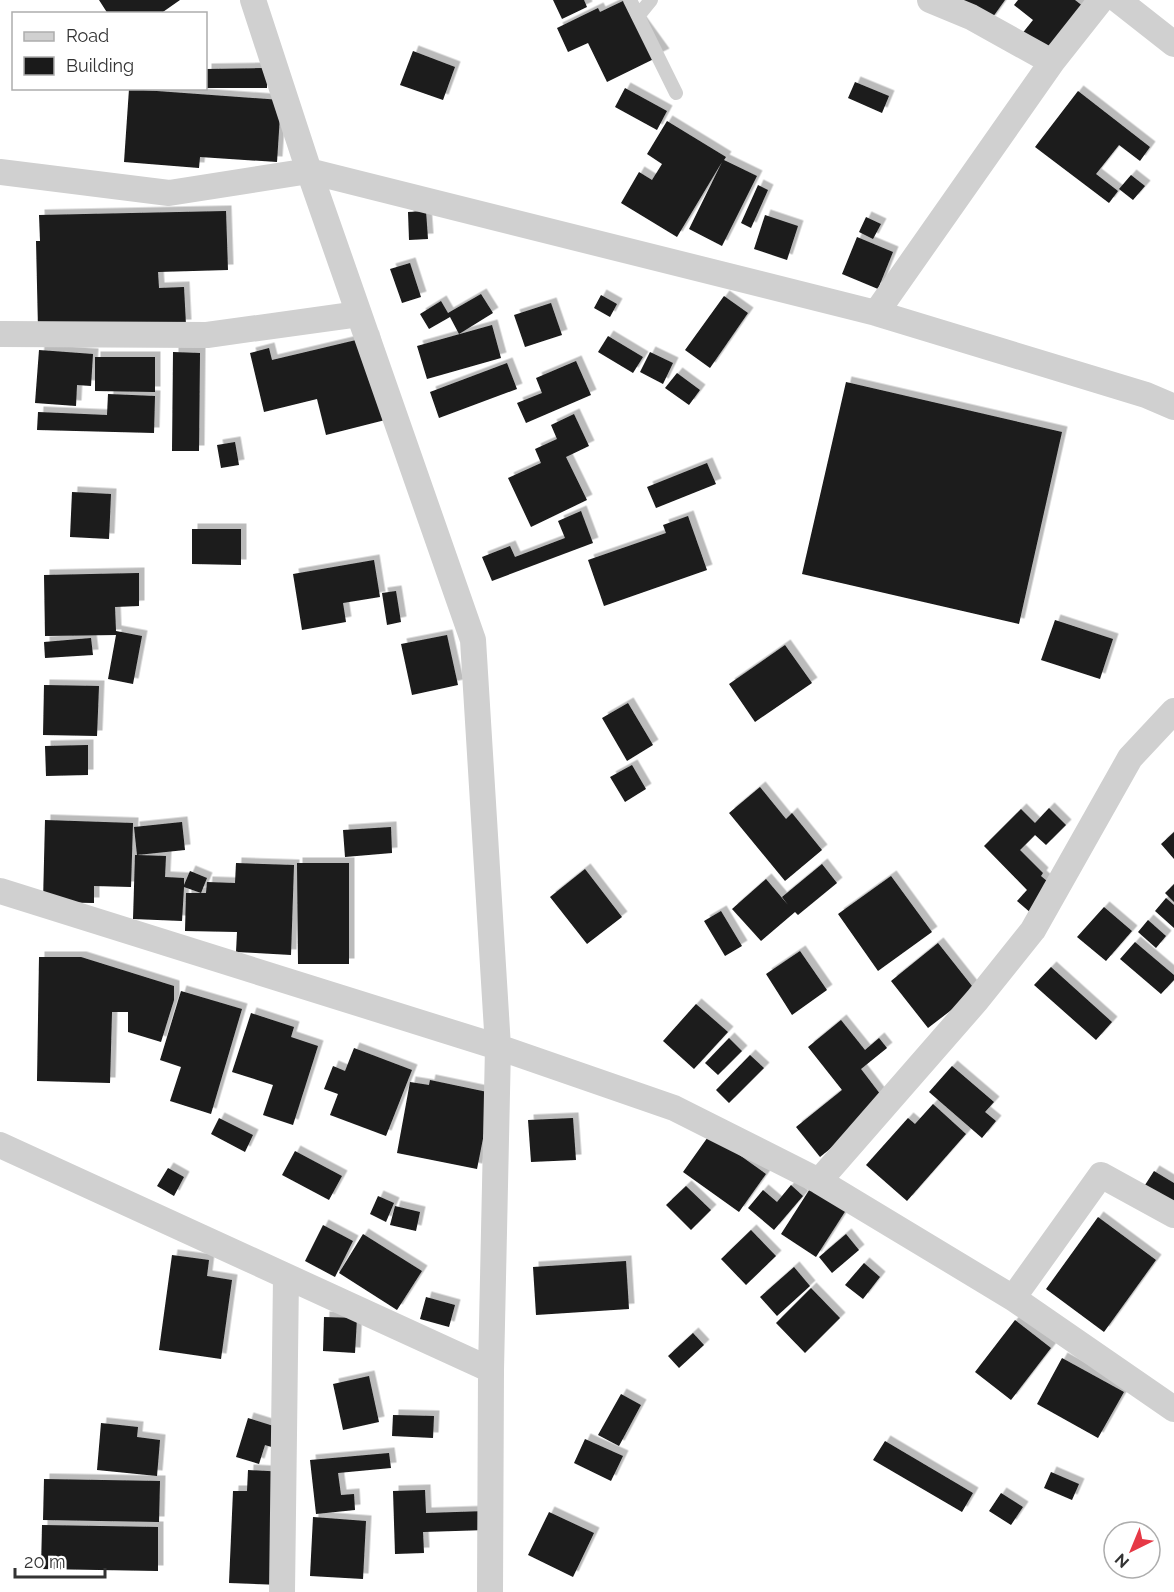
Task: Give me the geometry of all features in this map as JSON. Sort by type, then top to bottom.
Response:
[{"type":"street","points":[[253,0],[309,171],[472,640],[498,1047],[491,1370],[490,1592]]},
{"type":"street","points":[[930,0],[971,17],[1052,62]]},
{"type":"street","points":[[876,313],[1052,62],[1101,0]]},
{"type":"street","points":[[1118,0],[1174,44]]},
{"type":"street","points":[[0,172],[169,193],[309,171],[876,313],[1146,395],[1174,407]]},
{"type":"street","points":[[0,334],[207,335],[359,314]]},
{"type":"street","points":[[819,1181],[977,1000],[1033,930],[1130,758],[1174,711]]},
{"type":"street","points":[[0,891],[498,1047],[674,1108],[819,1181],[1013,1298],[1174,1409]]},
{"type":"street","points":[[0,1145],[491,1370]]},
{"type":"street","points":[[1013,1298],[1101,1175],[1174,1215]]},
{"type":"street","points":[[282,1592],[286,1277]]},
{"type":"lane","points":[[630,0],[676,93]]},
{"type":"lane","points":[[638,16],[651,0]]},
{"type":"building","points":[[99,0],[180,0],[163,12],[107,12]]},
{"type":"building","points":[[553,0],[584,0],[587,7],[562,19]]},
{"type":"building","points":[[625,0],[664,54],[607,82],[588,43],[568,52],[557,28],[598,8],[600,12]]},
{"type":"building","points":[[963,0],[1005,0],[990,21]]},
{"type":"building","points":[[1018,0],[1075,0],[1093,14],[1053,61],[1021,35],[1033,20],[1014,5]]},
{"type":"building","points":[[413,51],[455,67],[443,100],[400,85]]},
{"type":"building","points":[[267,68],[267,88],[207,88],[207,69]]},
{"type":"building","points":[[855,82],[889,96],[882,113],[848,98]]},
{"type":"building","points":[[625,88],[667,111],[657,130],[615,107]]},
{"type":"building","points":[[129,90],[281,100],[277,162],[200,157],[199,168],[124,162]]},
{"type":"building","points":[[1078,91],[1150,147],[1140,161],[1119,145],[1096,174],[1118,191],[1109,203],[1035,147]]},
{"type":"building","points":[[667,121],[726,157],[724,160],[757,176],[722,246],[689,229],[722,162],[677,237],[621,203],[639,172],[652,180],[662,164],[647,154]]},
{"type":"building","points":[[1131,175],[1145,186],[1133,200],[1119,189]]},
{"type":"building","points":[[758,185],[768,190],[751,228],[741,223]]},
{"type":"building","points":[[226,211],[228,270],[158,272],[159,288],[184,287],[186,325],[38,329],[36,241],[40,241],[39,215]]},
{"type":"building","points":[[426,211],[428,239],[409,240],[408,212]]},
{"type":"building","points":[[765,215],[798,226],[787,260],[754,249]]},
{"type":"building","points":[[866,217],[881,224],[873,239],[859,232]]},
{"type":"building","points":[[857,237],[893,252],[878,289],[842,274]]},
{"type":"building","points":[[410,263],[421,297],[402,303],[390,269]]},
{"type":"building","points":[[481,294],[493,313],[459,334],[450,317],[429,329],[420,314],[441,301],[448,313]]},
{"type":"building","points":[[601,295],[617,304],[610,317],[594,308]]},
{"type":"building","points":[[724,296],[748,313],[710,368],[685,350]]},
{"type":"building","points":[[551,303],[562,335],[525,347],[514,315]]},
{"type":"building","points":[[492,325],[501,358],[427,379],[417,346]]},
{"type":"building","points":[[373,336],[393,418],[326,435],[317,399],[264,412],[250,353],[269,348],[272,360]]},
{"type":"building","points":[[608,336],[643,357],[633,373],[598,352]]},
{"type":"building","points":[[39,350],[93,354],[91,386],[77,385],[76,406],[35,403]]},
{"type":"building","points":[[173,352],[200,353],[199,451],[172,451]]},
{"type":"building","points":[[650,352],[673,363],[663,384],[640,372]]},
{"type":"building","points":[[95,357],[155,357],[155,392],[95,391]]},
{"type":"building","points":[[576,361],[591,395],[526,423],[517,403],[542,393],[536,378]]},
{"type":"building","points":[[507,363],[517,389],[439,418],[430,392]]},
{"type":"building","points":[[677,373],[700,390],[689,405],[665,388]]},
{"type":"building","points":[[846,382],[1062,432],[1019,624],[802,574]]},
{"type":"building","points":[[108,394],[155,396],[154,433],[37,430],[38,412],[107,415]]},
{"type":"building","points":[[574,414],[589,446],[566,457],[587,500],[531,527],[508,478],[541,463],[535,449],[557,439],[551,425]]},
{"type":"building","points":[[235,442],[239,465],[221,468],[217,445]]},
{"type":"building","points":[[707,463],[716,484],[656,508],[647,487]]},
{"type":"building","points":[[72,492],[111,494],[109,539],[70,537]]},
{"type":"building","points":[[581,511],[593,543],[492,581],[482,557],[510,546],[515,557],[565,538],[558,521]]},
{"type":"building","points":[[688,516],[707,570],[604,606],[588,560],[666,533],[663,525]]},
{"type":"building","points":[[192,529],[241,529],[241,565],[192,564]]},
{"type":"building","points":[[374,560],[380,597],[343,603],[346,622],[302,630],[293,574]]},
{"type":"building","points":[[139,573],[139,606],[115,607],[116,631],[142,636],[133,684],[108,679],[116,635],[45,636],[44,575]]},
{"type":"building","points":[[396,591],[401,622],[387,625],[382,593]]},
{"type":"building","points":[[1055,620],[1113,639],[1100,679],[1041,660]]},
{"type":"building","points":[[447,635],[458,685],[412,695],[401,644]]},
{"type":"building","points":[[91,638],[93,655],[45,658],[44,642]]},
{"type":"building","points":[[785,645],[812,683],[755,722],[729,684]]},
{"type":"building","points":[[44,685],[99,686],[97,736],[43,735]]},
{"type":"building","points":[[628,703],[653,745],[627,761],[602,718]]},
{"type":"building","points":[[88,745],[88,775],[46,776],[45,746]]},
{"type":"building","points":[[632,765],[646,789],[625,802],[610,777]]},
{"type":"building","points":[[760,787],[786,819],[792,813],[822,850],[785,881],[729,813]]},
{"type":"building","points":[[1049,808],[1066,825],[1046,845],[1035,835],[1020,850],[1043,873],[1041,876],[1062,894],[1039,920],[1017,901],[1027,890],[984,846],[1021,809],[1035,823]]},
{"type":"building","points":[[45,820],[133,823],[131,887],[94,886],[94,903],[43,902]]},
{"type":"building","points":[[182,822],[185,850],[137,855],[134,827]]},
{"type":"building","points":[[391,827],[392,853],[345,857],[343,830]]},
{"type":"building","points":[[1174,832],[1174,859],[1161,844]]},
{"type":"building","points":[[135,855],[166,856],[165,877],[184,878],[184,885],[190,871],[207,878],[201,893],[184,887],[182,921],[133,919]]},
{"type":"building","points":[[236,863],[294,865],[291,955],[236,952],[237,932],[185,931],[186,893],[206,893],[207,882],[235,883]]},
{"type":"building","points":[[297,863],[349,863],[349,964],[298,964]]},
{"type":"building","points":[[822,864],[837,883],[798,915],[795,912],[761,941],[732,909],[766,879],[788,905],[782,897]]},
{"type":"building","points":[[585,869],[622,917],[587,944],[550,897]]},
{"type":"building","points":[[891,876],[932,932],[878,971],[838,914]]},
{"type":"building","points":[[1174,884],[1174,902],[1165,893]]},
{"type":"building","points":[[1166,898],[1174,905],[1174,928],[1155,911]]},
{"type":"building","points":[[1104,907],[1132,931],[1106,961],[1077,937]]},
{"type":"building","points":[[721,911],[742,946],[725,956],[704,921]]},
{"type":"building","points":[[1148,920],[1166,936],[1156,948],[1138,932]]},
{"type":"building","points":[[1135,942],[1174,975],[1174,980],[1161,994],[1120,959]]},
{"type":"building","points":[[938,943],[976,991],[928,1028],[891,981]]},
{"type":"building","points":[[800,951],[827,990],[792,1015],[766,974]]},
{"type":"building","points":[[39,957],[81,957],[174,986],[174,1000],[161,1042],[128,1032],[128,1012],[112,1012],[110,1083],[37,1081]]},
{"type":"building","points":[[1051,967],[1112,1022],[1096,1040],[1034,985]]},
{"type":"building","points":[[181,991],[242,1009],[211,1114],[170,1101],[181,1067],[160,1060]]},
{"type":"building","points":[[696,1004],[728,1032],[694,1069],[663,1041]]},
{"type":"building","points":[[251,1013],[294,1027],[291,1037],[318,1046],[293,1125],[263,1115],[273,1085],[232,1072]]},
{"type":"building","points":[[841,1020],[865,1050],[879,1038],[887,1048],[861,1069],[887,1103],[820,1157],[796,1127],[842,1090],[808,1047]]},
{"type":"building","points":[[729,1038],[742,1051],[718,1075],[705,1063]]},
{"type":"building","points":[[354,1048],[412,1070],[386,1136],[330,1115],[338,1094],[324,1089],[333,1066],[345,1071]]},
{"type":"building","points":[[750,1055],[764,1068],[729,1103],[716,1090]]},
{"type":"building","points":[[952,1066],[994,1102],[985,1112],[996,1121],[982,1138],[929,1092]]},
{"type":"building","points":[[430,1080],[492,1093],[477,1169],[397,1153],[410,1082],[429,1085]]},
{"type":"building","points":[[933,1104],[966,1134],[907,1201],[866,1165],[908,1118],[915,1124]]},
{"type":"building","points":[[219,1118],[253,1135],[245,1152],[211,1134]]},
{"type":"building","points":[[573,1118],[576,1160],[531,1162],[528,1120]]},
{"type":"building","points":[[710,1134],[766,1174],[739,1212],[683,1172]]},
{"type":"building","points":[[295,1151],[342,1176],[329,1200],[282,1175]]},
{"type":"building","points":[[168,1168],[184,1177],[174,1196],[157,1186]]},
{"type":"building","points":[[1154,1171],[1174,1183],[1174,1204],[1145,1185]]},
{"type":"building","points":[[813,1184],[848,1207],[816,1257],[781,1234]]},
{"type":"building","points":[[791,1185],[803,1196],[774,1230],[748,1208],[763,1190],[777,1202]]},
{"type":"building","points":[[686,1186],[711,1210],[691,1230],[666,1205]]},
{"type":"building","points":[[378,1196],[394,1203],[386,1222],[370,1214]]},
{"type":"building","points":[[395,1206],[420,1212],[416,1231],[390,1225]]},
{"type":"building","points":[[1098,1217],[1156,1260],[1104,1332],[1046,1289]]},
{"type":"building","points":[[323,1225],[353,1241],[335,1277],[305,1261]]},
{"type":"building","points":[[751,1230],[776,1256],[746,1285],[721,1259]]},
{"type":"building","points":[[363,1234],[422,1271],[397,1310],[339,1273]]},
{"type":"building","points":[[846,1234],[859,1250],[832,1273],[819,1257]]},
{"type":"building","points":[[172,1255],[209,1260],[207,1276],[232,1280],[221,1359],[159,1350]]},
{"type":"building","points":[[626,1261],[629,1309],[536,1315],[533,1267]]},
{"type":"building","points":[[864,1263],[880,1277],[863,1299],[845,1285]]},
{"type":"building","points":[[794,1267],[810,1286],[777,1316],[760,1297]]},
{"type":"building","points":[[811,1288],[840,1318],[805,1353],[776,1323]]},
{"type":"building","points":[[426,1297],[455,1305],[449,1327],[420,1319]]},
{"type":"building","points":[[324,1317],[357,1318],[355,1353],[323,1351]]},
{"type":"building","points":[[1015,1320],[1051,1348],[1011,1400],[975,1372]]},
{"type":"building","points":[[693,1333],[704,1345],[679,1368],[668,1356]]},
{"type":"building","points":[[1062,1358],[1124,1392],[1098,1438],[1037,1404]]},
{"type":"building","points":[[369,1376],[379,1422],[343,1430],[333,1384]]},
{"type":"building","points":[[621,1394],[641,1405],[619,1446],[598,1435]]},
{"type":"building","points":[[393,1415],[434,1416],[433,1438],[392,1436]]},
{"type":"building","points":[[248,1418],[283,1429],[278,1449],[265,1445],[259,1464],[236,1457]]},
{"type":"building","points":[[101,1423],[138,1427],[137,1437],[160,1440],[157,1476],[97,1470]]},
{"type":"building","points":[[585,1439],[623,1456],[611,1481],[574,1463]]},
{"type":"building","points":[[885,1441],[973,1493],[962,1512],[873,1460]]},
{"type":"building","points":[[389,1453],[391,1468],[338,1473],[341,1495],[354,1494],[355,1510],[316,1514],[310,1460]]},
{"type":"building","points":[[248,1470],[287,1472],[282,1585],[229,1583],[233,1491],[247,1491]]},
{"type":"building","points":[[1051,1472],[1079,1484],[1072,1500],[1044,1488]]},
{"type":"building","points":[[44,1479],[160,1481],[159,1522],[43,1520]]},
{"type":"building","points":[[425,1490],[426,1513],[487,1511],[487,1530],[423,1532],[424,1553],[395,1554],[393,1491]]},
{"type":"building","points":[[1001,1493],[1023,1507],[1011,1525],[989,1511]]},
{"type":"building","points":[[549,1512],[594,1533],[573,1577],[528,1555]]},
{"type":"building","points":[[313,1517],[366,1521],[363,1579],[310,1576]]},
{"type":"building","points":[[42,1525],[158,1527],[158,1571],[41,1569]]}]
